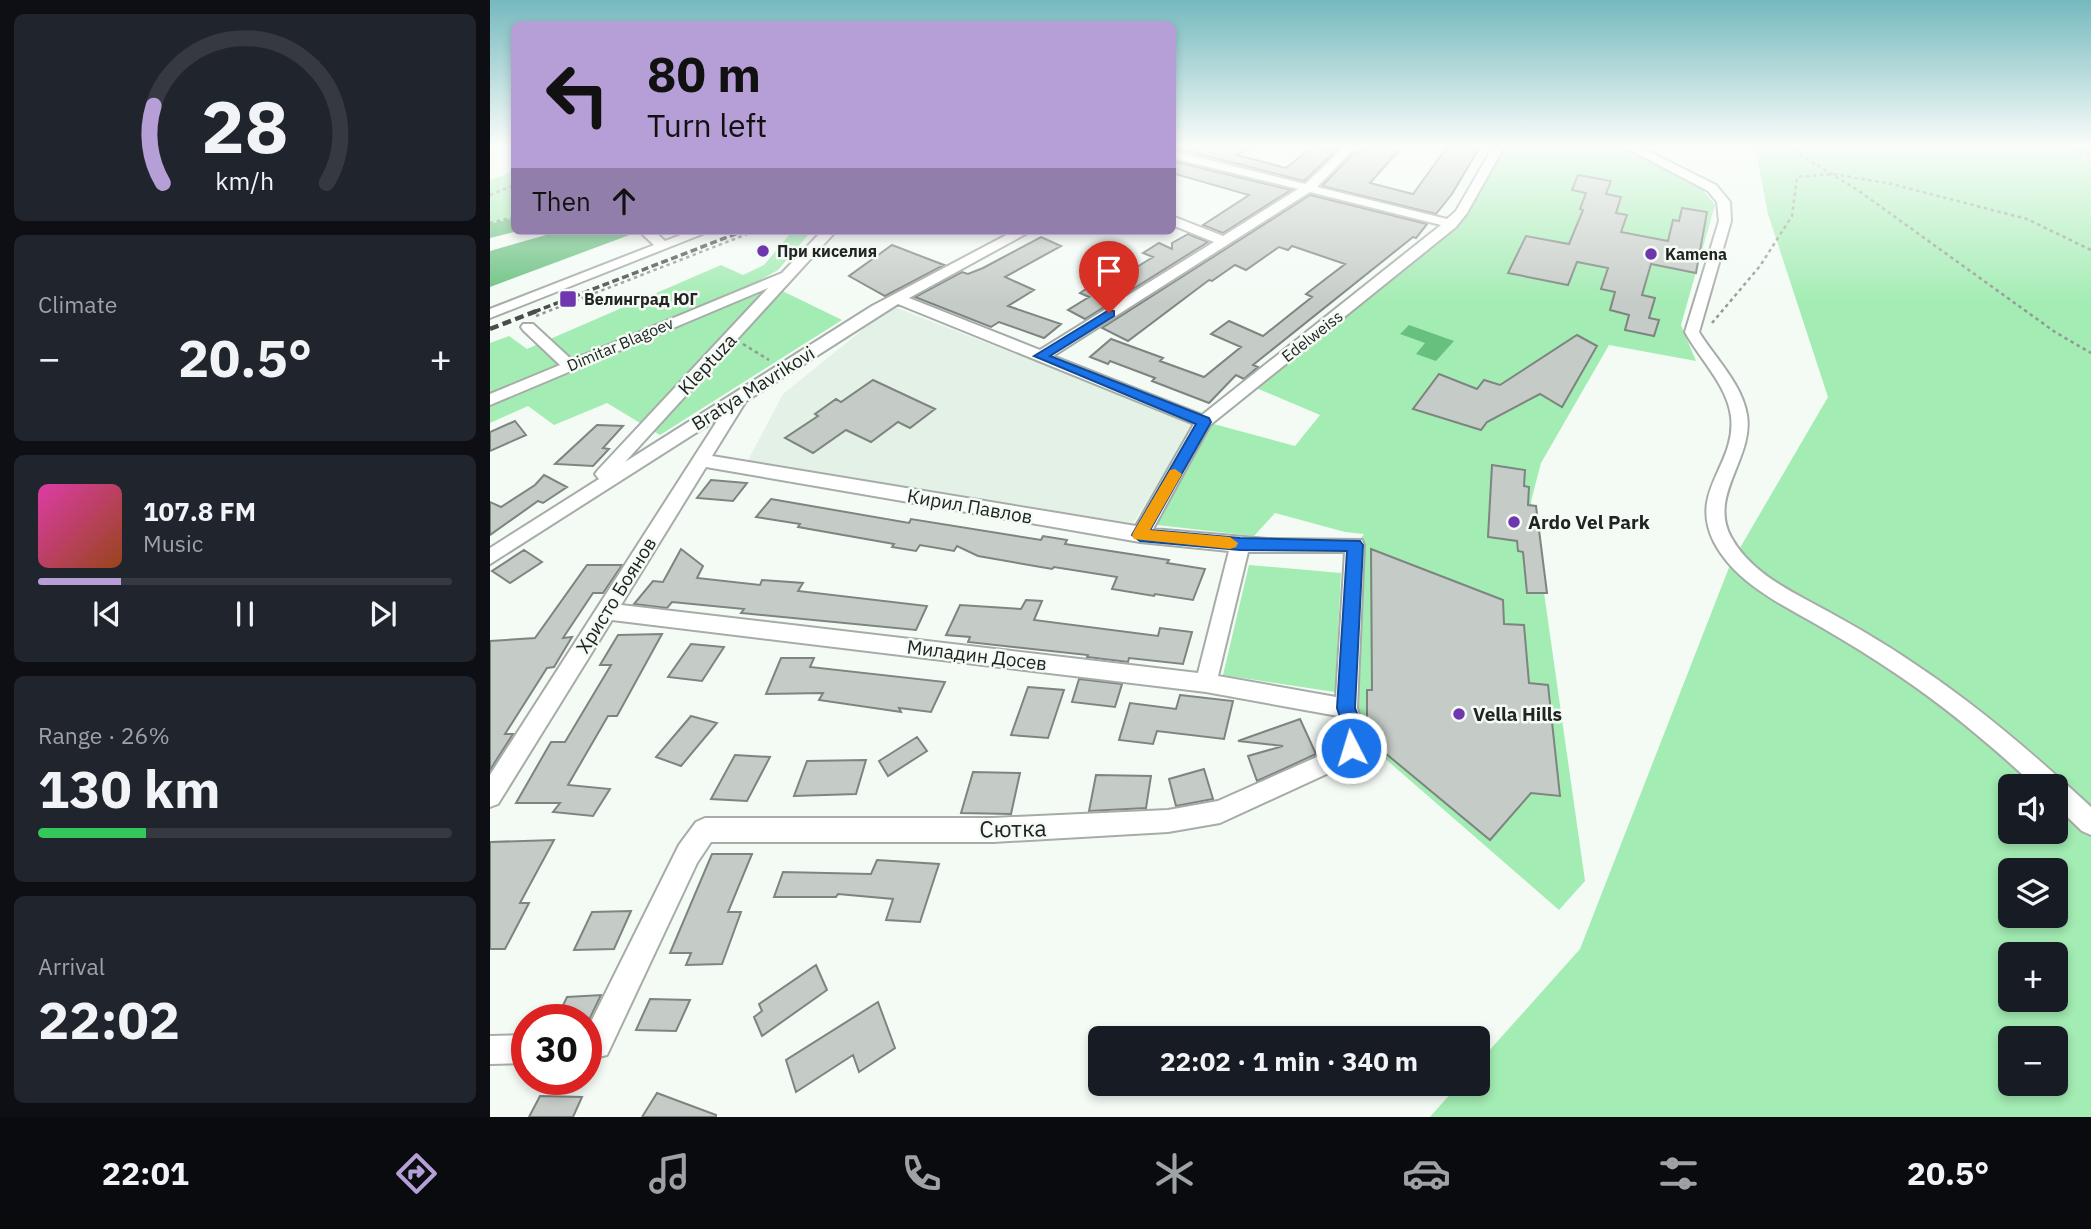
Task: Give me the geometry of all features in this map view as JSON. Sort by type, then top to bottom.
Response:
[{"type":"street","points":[[1040,356],[1291,199]]},
{"type":"street","points":[[1349,199],[1451,224]]},
{"type":"street","name":"Edelweiss","points":[[1140,535],[1204,422],[1451,224],[1469,199]]},
{"type":"street","points":[[1723,199],[1726,221],[1692,332],[1739,411],[1741,434],[1735,457],[1721,484],[1715,506],[1715,524],[1727,546],[1766,586],[1916,676],[1999,737],[2039,774]]},
{"type":"street","points":[[1176,222],[1225,242]]},
{"type":"street","points":[[650,235],[663,247]]},
{"type":"street","points":[[490,314],[693,235]]},
{"type":"street","name":"Kleptuza","points":[[584,496],[825,235]]},
{"type":"street","name":"Bratya Mavrikovi","points":[[490,557],[896,298],[1012,235]]},
{"type":"street","name":"Dimitar Blagoev","points":[[490,400],[789,274]]},
{"type":"street","points":[[896,298],[1204,422]]},
{"type":"street","points":[[528,327],[569,365]]},
{"type":"street","name":"Христо Боянов","points":[[490,796],[743,394]]},
{"type":"street","name":"Кирил Павлов","points":[[701,460],[1140,535],[1240,544],[1355,545]]},
{"type":"street","points":[[1206,683],[1240,544]]},
{"type":"street","name":"Сютка","points":[[602,1035],[688,854],[705,830],[1090,827],[1168,821],[1220,812],[1336,759],[1351,748],[1355,734],[1346,708],[1355,545]]},
{"type":"street","name":"Миладин Досев","points":[[606,611],[1206,683],[1346,708]]},
{"type":"street","points":[[2068,801],[2091,823]]},
{"type":"street","points":[[490,1051],[511,1050]]},
{"type":"path","points":[[1701,349],[1710,326],[1760,266],[1792,216],[1794,199]]},
{"type":"path","points":[[1868,199],[2055,332],[2091,353]]},
{"type":"path","points":[[1950,199],[2027,219],[2091,250]]},
{"type":"path","points":[[490,223],[511,218]]},
{"type":"path","points":[[528,327],[522,322],[745,235]]},
{"type":"path","points":[[733,337],[782,369]]},
{"type":"shaded area","points":[[490,199],[511,199],[511,223],[490,228]]},
{"type":"shaded area","points":[[1466,199],[1710,199],[1715,205],[1681,325],[1696,361],[1609,345],[1541,463],[1531,501],[1585,881],[1559,910],[1366,742],[1346,708],[1355,545],[1364,534],[1345,532],[1275,513],[1254,536],[1157,525],[1153,515],[1210,423],[1295,446],[1320,415],[1254,387],[1433,245]]},
{"type":"shaded area","points":[[1765,199],[2091,199],[2091,1117],[1430,1117],[1449,1096],[1490,1096],[1490,1050],[1580,949],[1730,565],[1828,397]]},
{"type":"shaded area","points":[[546,235],[629,235],[490,287],[490,251]]},
{"type":"shaded area","points":[[789,235],[808,235],[778,270],[760,280],[842,320],[660,435],[607,403],[554,425],[528,406],[490,423],[490,343],[509,336],[527,349],[721,265],[743,275],[764,265]]},
{"type":"shaded area","points":[[892,306],[1192,423],[1193,430],[1133,523],[747,462],[783,394]]},
{"type":"shaded area","points":[[1409,325],[1454,341],[1436,361],[1416,354],[1425,343],[1400,334]]},
{"type":"shaded area","points":[[1249,565],[1341,573],[1335,692],[1223,675]]},
{"type":"building","points":[[1243,199],[1277,199],[1223,233],[1203,225]]},
{"type":"building","points":[[1304,199],[1327,199],[1427,224],[1416,238],[1413,237],[1253,365],[1258,367],[1244,379],[1236,375],[1209,403],[1152,381],[1155,378],[1110,361],[1108,364],[1090,357],[1111,339],[1204,377],[1241,347],[1211,334],[1229,321],[1263,336],[1312,297],[1306,294],[1345,264],[1292,246],[1288,250],[1279,247],[1246,270],[1235,265],[1212,281],[1209,280],[1128,341],[1102,328]]},
{"type":"building","points":[[1375,199],[1448,199],[1436,214]]},
{"type":"building","name":"Kamena","points":[[1584,199],[1620,199],[1616,213],[1627,215],[1621,232],[1668,241],[1673,220],[1679,221],[1682,208],[1707,212],[1696,273],[1651,264],[1642,295],[1655,298],[1649,318],[1659,320],[1654,336],[1625,330],[1629,315],[1610,310],[1615,292],[1601,289],[1608,268],[1577,262],[1568,285],[1508,273],[1526,236],[1569,244],[1583,210],[1580,209]]},
{"type":"building","points":[[1188,234],[1208,242],[1085,319],[1068,310],[1089,297],[1080,293],[1101,279],[1111,283],[1153,257],[1143,253],[1159,243],[1172,249],[1172,243]]},
{"type":"building","points":[[1041,237],[1061,246],[1005,277],[1034,290],[1008,306],[1061,324],[1044,338],[999,322],[991,327],[915,297],[962,272],[968,274],[983,268]]},
{"type":"building","points":[[892,245],[944,265],[885,296],[849,276]]},
{"type":"building","points":[[1577,335],[1597,346],[1562,407],[1540,394],[1487,422],[1481,430],[1413,409],[1439,374],[1477,389],[1484,380],[1500,385]]},
{"type":"building","points":[[873,380],[935,409],[910,428],[898,422],[871,442],[846,430],[813,453],[785,438],[818,416],[815,414],[836,399],[841,402]]},
{"type":"building","points":[[515,421],[526,435],[490,451],[490,432]]},
{"type":"building","points":[[597,425],[623,426],[603,448],[609,449],[593,466],[555,464]]},
{"type":"building","name":"Ardo Vel Park","points":[[1492,465],[1525,470],[1524,486],[1529,487],[1528,505],[1536,506],[1547,593],[1527,593],[1523,552],[1518,551],[1517,541],[1488,537]]},
{"type":"building","points":[[544,475],[567,487],[543,503],[538,501],[490,535],[490,502],[501,507],[535,485]]},
{"type":"building","points":[[711,480],[747,483],[733,501],[697,498]]},
{"type":"building","points":[[771,499],[909,523],[911,519],[1041,540],[1043,536],[1067,540],[1065,544],[1169,560],[1167,563],[1205,569],[1193,600],[1154,596],[1112,589],[1117,577],[978,556],[957,546],[954,551],[920,545],[916,551],[892,547],[894,544],[798,527],[800,524],[756,517]]},
{"type":"building","points":[[681,549],[703,566],[697,578],[760,585],[762,580],[803,583],[798,591],[927,606],[916,630],[741,613],[744,609],[672,602],[667,608],[634,604],[653,581],[663,582]]},
{"type":"building","name":"Vella Hills","points":[[1371,549],[1503,600],[1504,624],[1524,625],[1529,683],[1548,685],[1560,796],[1531,793],[1490,840],[1367,738],[1367,690],[1372,690]]},
{"type":"building","points":[[524,550],[542,562],[510,583],[492,571]]},
{"type":"building","points":[[587,565],[622,565],[603,593],[593,593],[563,638],[572,637],[554,667],[547,668],[505,734],[513,734],[490,770],[490,641],[535,638]]},
{"type":"building","points":[[1026,600],[1042,601],[1034,620],[1158,636],[1160,628],[1192,632],[1183,664],[1087,657],[1088,655],[968,642],[970,637],[946,635],[960,605],[1021,609]]},
{"type":"building","points":[[662,634],[617,716],[608,716],[568,785],[610,789],[593,816],[553,812],[560,803],[516,803],[551,742],[565,742],[611,665],[600,665],[618,635]]},
{"type":"building","points":[[691,644],[724,647],[702,681],[668,677]]},
{"type":"building","points":[[781,658],[814,658],[810,667],[945,682],[931,712],[899,708],[901,712],[819,700],[823,693],[766,694]]},
{"type":"building","points":[[1079,679],[1122,684],[1115,707],[1072,702]]},
{"type":"building","points":[[1028,687],[1064,690],[1048,738],[1011,735]]},
{"type":"building","points":[[1180,695],[1233,701],[1224,739],[1157,731],[1153,744],[1119,740],[1130,703],[1176,709]]},
{"type":"building","points":[[691,716],[717,723],[681,766],[656,757]]},
{"type":"building","points":[[1300,719],[1316,754],[1257,781],[1248,756],[1283,746],[1238,741]]},
{"type":"building","points":[[917,737],[927,751],[888,776],[879,761]]},
{"type":"building","points":[[735,755],[770,757],[747,801],[711,799]]},
{"type":"building","points":[[866,760],[856,794],[794,796],[807,761]]},
{"type":"building","points":[[1204,769],[1213,799],[1176,806],[1169,779]]},
{"type":"building","points":[[973,772],[1020,773],[1011,814],[961,813]]},
{"type":"building","points":[[1096,775],[1151,776],[1146,808],[1089,811]]},
{"type":"building","points":[[554,840],[520,903],[529,903],[505,949],[490,949],[490,842]]},
{"type":"building","points":[[712,854],[752,854],[728,912],[741,912],[722,964],[686,965],[691,953],[670,953]]},
{"type":"building","points":[[877,860],[939,864],[920,922],[886,920],[893,899],[838,894],[836,897],[774,897],[783,872],[871,874]]},
{"type":"building","points":[[631,911],[614,949],[574,950],[592,912]]},
{"type":"building","points":[[816,965],[827,990],[762,1036],[754,1017],[762,1011],[759,1004]]},
{"type":"building","points":[[601,995],[597,1004],[564,1004],[567,997]]},
{"type":"building","points":[[650,999],[690,1000],[676,1031],[636,1030]]},
{"type":"building","points":[[878,1002],[895,1048],[859,1072],[853,1055],[796,1092],[786,1060]]},
{"type":"building","points":[[657,1093],[716,1115],[716,1117],[642,1117]]},
{"type":"building","points":[[540,1096],[582,1097],[573,1117],[529,1117]]},
{"type":"waterway","points":[[490,231],[511,226]]},
{"type":"railway","points":[[534,312],[733,235]]},
{"type":"railway","points":[[490,329],[539,310]]},
{"type":"slow traffic","points":[[1175,474],[1140,535],[1230,543]]},
{"type":"place","name":"При киселия","points":[[763,251]]},
{"type":"place","name":"Kamena","points":[[1651,254]]},
{"type":"place","name":"Велинград ЮГ","points":[[568,299]]},
{"type":"place","name":"Ardo Vel Park","points":[[1514,522]]},
{"type":"place","name":"Vella Hills","points":[[1459,714]]},
{"type":"route","points":[[1109,313],[1040,356],[1204,422],[1140,535],[1240,544],[1329,547],[1355,545],[1346,708],[1355,734],[1351,748]]}]
